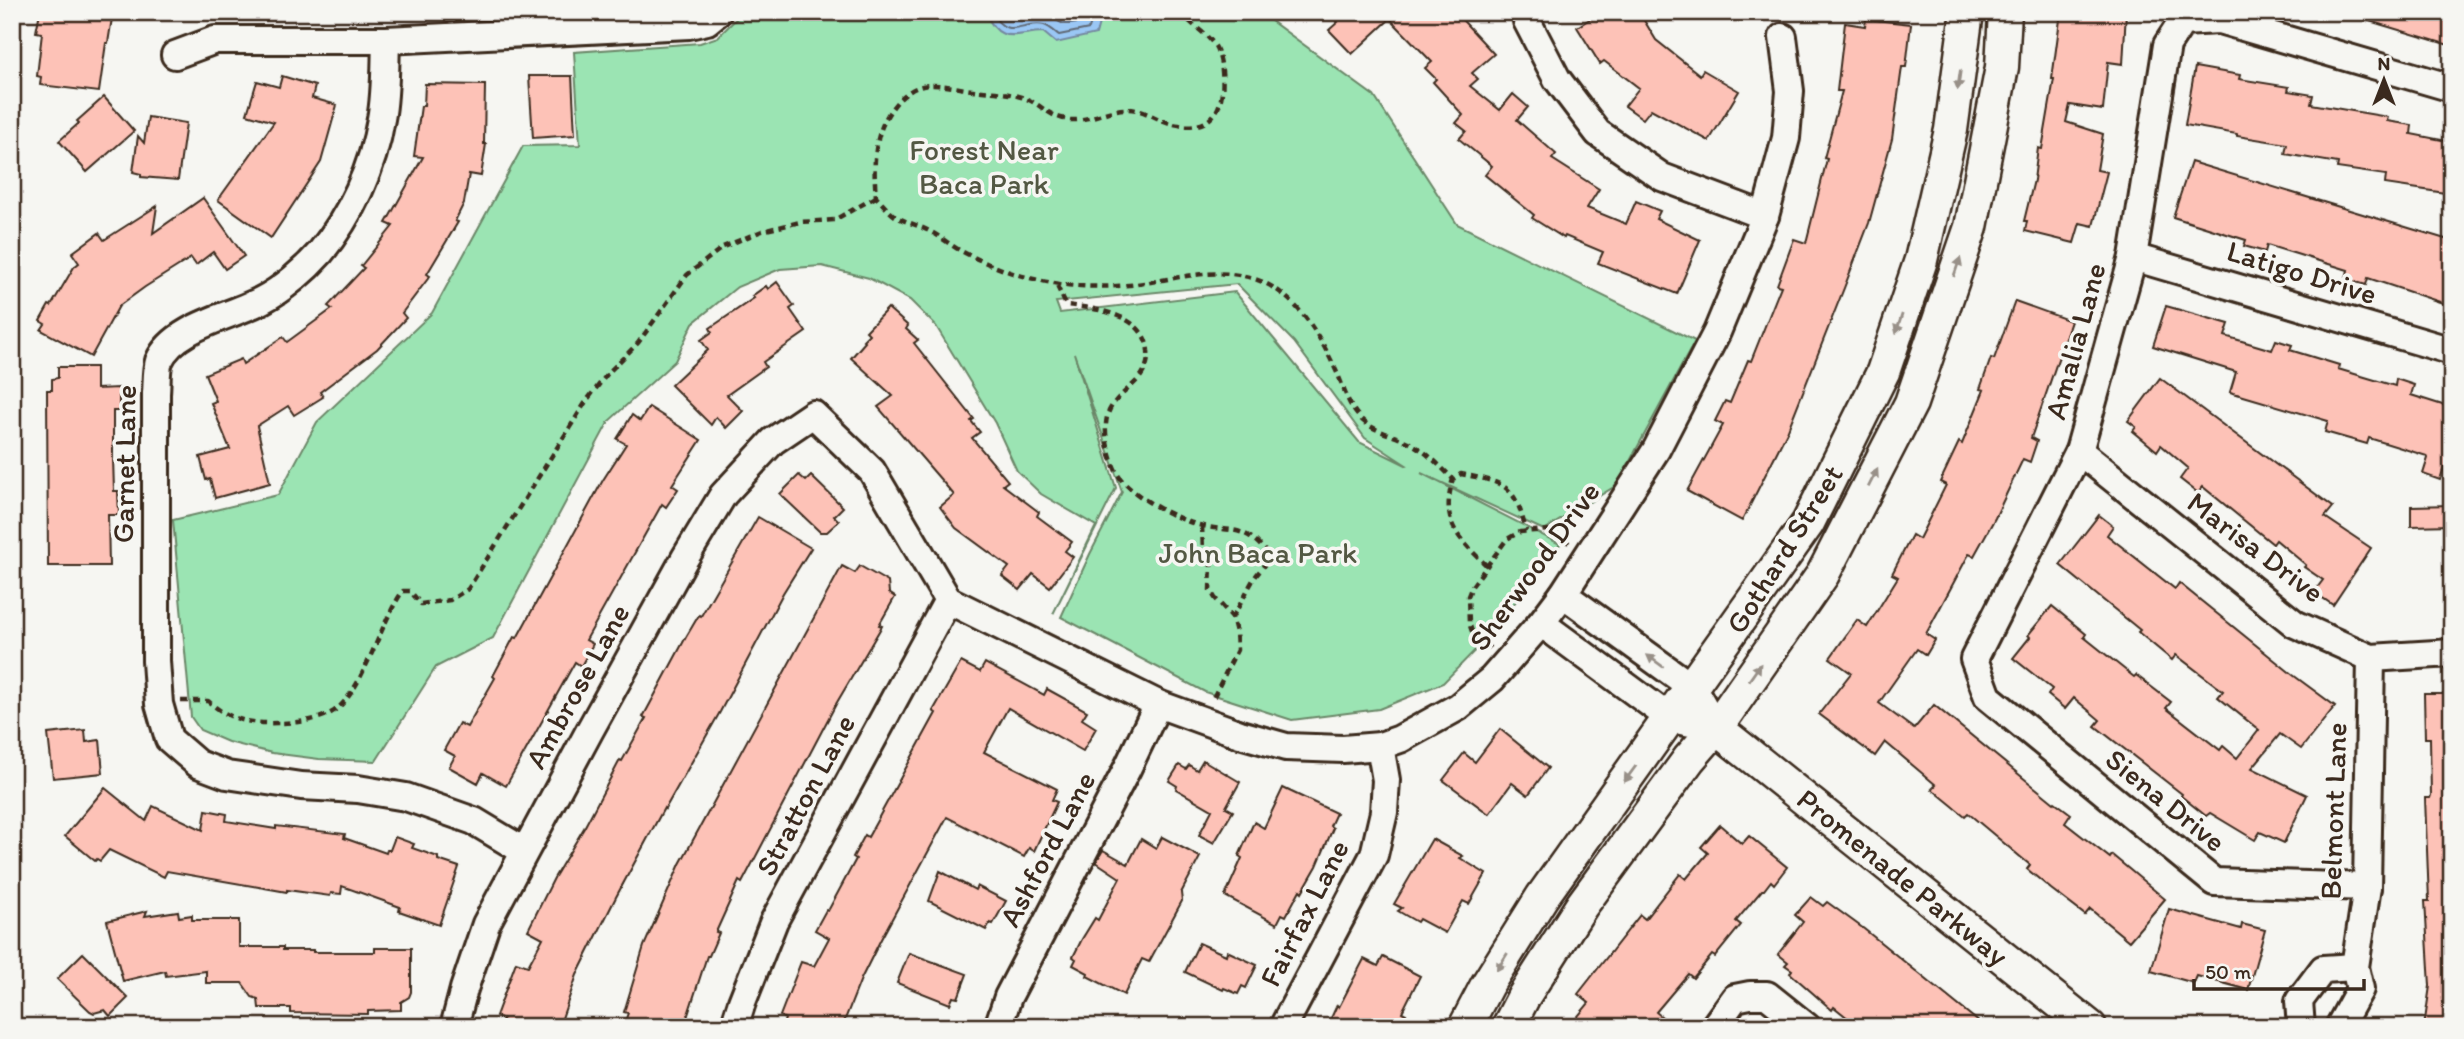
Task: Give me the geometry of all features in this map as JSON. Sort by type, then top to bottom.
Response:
[{"type":"street","points":[[175,55],[215,40],[386,40],[689,24],[707,21],[718,12]]},
{"type":"street","points":[[1525,12],[1557,79],[1598,133],[1662,177],[1765,216]]},
{"type":"street","name":"Gothard Street","points":[[1465,1027],[1487,985],[1542,897],[1808,523],[1840,462],[1883,372],[1921,260],[1951,130],[1967,12]]},
{"type":"street","name":"Gothard Street","points":[[1508,1027],[1524,996],[1582,905],[1689,759],[1716,728],[1824,574],[1911,403],[1971,227],[2002,67],[2005,12]]},
{"type":"street","name":"Amalia Lane","points":[[1974,659],[2079,451],[2133,257],[2167,45],[2182,22],[2219,20],[2452,88]]},
{"type":"street","name":"Sherwood Drive","points":[[948,600],[1158,704],[1201,721],[1286,747],[1343,749],[1380,746],[1400,739],[1458,708],[1492,679],[1563,594],[1656,450],[1717,332],[1765,216],[1786,138],[1790,91],[1783,37]]},
{"type":"street","name":"Garnet Lane","points":[[386,40],[381,119],[369,165],[355,201],[338,228],[318,254],[293,278],[263,300],[189,331],[170,346],[159,362],[156,393],[156,660],[159,704],[169,739],[198,764],[227,775],[406,797],[474,821],[524,851]]},
{"type":"street","name":"Latigo Drive","points":[[2133,257],[2452,352]]},
{"type":"street","name":"Ambrose Lane","points":[[454,1027],[486,924],[524,851],[723,495],[773,441],[813,414],[872,471],[948,600]]},
{"type":"street","name":"Marisa Drive","points":[[2079,451],[2295,624],[2371,657],[2452,653]]},
{"type":"street","name":"Promenade Parkway","points":[[1563,594],[1693,688],[1716,728],[2090,1027]]},
{"type":"street","name":"Stratton Lane","points":[[734,1027],[774,922],[948,600]]},
{"type":"street","name":"Promenade Parkway","points":[[1541,623],[1671,719],[1716,728]]},
{"type":"street","name":"Belmont Lane","points":[[2339,1027],[2360,989],[2355,967],[2367,887],[2371,657]]},
{"type":"street","name":"Siena Drive","points":[[1974,659],[1987,696],[2214,882],[2367,887]]},
{"type":"street","name":"Ashford Lane","points":[[998,1027],[1008,997],[1158,704]]},
{"type":"street","name":"Fairfax Lane","points":[[1283,1027],[1374,855],[1386,790],[1380,746]]},
{"type":"street","points":[[2301,1027],[2299,1001],[2323,969],[2355,967]]},
{"type":"street","points":[[1714,1027],[1735,998],[1750,995],[1767,995],[1807,1027]]},
{"type":"path","points":[[1181,12],[1210,40],[1220,60],[1223,97],[1210,121],[1200,125],[1180,125],[1128,109],[1073,121],[1011,94],[944,86],[919,86],[903,96],[882,124],[875,146],[876,197],[896,216],[930,231],[962,252],[1014,274],[1057,286],[1129,285],[1215,274],[1255,279],[1272,287],[1294,304],[1310,324],[1333,365],[1352,409],[1363,421],[1380,432],[1408,442],[1430,456],[1453,479]]},
{"type":"path","points":[[159,704],[184,700],[208,701],[223,713],[244,722],[270,724],[292,723],[333,712],[346,701],[358,681],[391,607],[403,591],[410,591],[421,604],[450,600],[468,589],[587,400],[608,373],[638,343],[687,275],[723,247],[762,231],[800,222],[834,220],[876,197]]},
{"type":"path","points":[[1057,286],[1066,305],[1104,312],[1131,322],[1143,336],[1148,349],[1148,363],[1142,375],[1116,401],[1107,417],[1110,454],[1119,477],[1144,498],[1176,518],[1202,526],[1234,529],[1260,544],[1266,552],[1265,567],[1253,579],[1248,593],[1232,617]]},
{"type":"path","points":[[1487,566],[1457,536],[1450,523],[1449,492],[1453,479],[1461,474],[1499,483],[1509,489],[1520,504],[1526,531]]},
{"type":"path","points":[[1201,721],[1237,650],[1232,617],[1210,590],[1211,565],[1203,550],[1202,526]]},
{"type":"path","points":[[1507,661],[1474,637],[1469,623],[1468,596],[1472,586],[1507,538],[1526,531],[1550,530],[1588,556]]},
{"type":"green space","name":"Forest Near Baca Park","points":[[743,12],[1259,12],[1374,96],[1457,224],[1695,341],[1617,485],[1544,530],[1421,473],[1560,544],[1489,636],[1443,683],[1379,709],[1292,720],[1205,692],[1061,617],[1122,492],[1074,353],[1116,488],[1053,614],[1096,526],[1041,494],[1017,471],[995,423],[936,326],[910,300],[869,278],[822,266],[780,269],[737,287],[693,323],[675,361],[609,421],[493,638],[436,667],[376,761],[319,759],[272,753],[228,742],[200,730],[191,717],[173,520],[278,495],[317,422],[432,313],[523,146],[580,145],[574,52],[700,43],[718,37]],"holes":[[[1237,284],[1294,342],[1365,438],[1408,466],[1359,442],[1235,292],[1060,313],[1056,302]]]},
{"type":"water","points":[[985,12],[1097,12],[1100,19],[1096,34],[1056,43],[1043,32],[1002,34],[996,30]]},
{"type":"building","points":[[40,12],[113,12],[99,92],[40,85],[41,77],[37,76],[42,33],[36,32]]},
{"type":"building","points":[[1329,12],[1455,12],[1494,54],[1472,73],[1478,79],[1470,86],[1500,110],[1513,94],[1528,107],[1517,120],[1556,154],[1552,159],[1599,189],[1587,208],[1626,224],[1636,201],[1660,211],[1656,219],[1700,240],[1677,294],[1598,263],[1603,252],[1565,236],[1564,238],[1532,218],[1534,215],[1485,175],[1492,166],[1459,139],[1466,131],[1456,123],[1463,115],[1433,82],[1436,79],[1425,68],[1432,62],[1390,19],[1352,54],[1329,30],[1338,22]]},
{"type":"building","points":[[1601,12],[1639,12],[1656,40],[1700,75],[1703,70],[1739,91],[1709,141],[1651,109],[1643,119],[1625,106],[1639,88],[1604,61],[1600,64],[1577,27]]},
{"type":"building","points":[[2061,12],[2126,12],[2123,64],[2108,62],[2103,110],[2070,105],[2066,122],[2103,134],[2097,170],[2107,172],[2093,226],[2080,223],[2074,243],[2025,231],[2027,221],[2024,221],[2038,148],[2042,149],[2054,79]]},
{"type":"building","points":[[2357,12],[2452,12],[2452,46],[2356,17]]},
{"type":"building","points":[[1866,19],[1911,24],[1892,139],[1869,223],[1844,288],[1787,432],[1742,521],[1687,491],[1723,425],[1715,421],[1725,401],[1730,403],[1748,360],[1751,361],[1781,286],[1777,285],[1794,239],[1806,243],[1842,91],[1837,91],[1845,23],[1865,26]]},
{"type":"building","points":[[2195,67],[2240,75],[2239,79],[2289,87],[2288,91],[2313,95],[2311,104],[2388,117],[2387,121],[2412,125],[2411,134],[2452,142],[2452,194],[2385,184],[2386,175],[2337,168],[2338,163],[2285,154],[2287,144],[2185,125]]},
{"type":"building","points":[[282,76],[315,86],[312,98],[337,105],[321,162],[271,238],[218,200],[274,122],[247,114],[257,81],[279,87]]},
{"type":"building","points":[[529,76],[572,76],[575,135],[533,138]]},
{"type":"building","points":[[425,84],[485,85],[486,144],[481,176],[469,174],[464,203],[455,221],[458,222],[427,274],[430,276],[402,313],[406,318],[377,349],[320,392],[323,397],[294,415],[288,406],[257,426],[270,483],[215,498],[210,479],[206,480],[200,457],[230,449],[211,403],[216,401],[205,374],[241,359],[243,364],[283,337],[287,342],[332,309],[328,306],[364,268],[361,266],[393,226],[386,223],[423,157],[414,156],[421,106],[424,106]]},
{"type":"building","points":[[104,97],[134,131],[87,172],[59,141]]},
{"type":"building","points":[[148,117],[186,123],[178,180],[141,177],[141,174],[133,172],[138,136],[144,143]]},
{"type":"building","points":[[2191,162],[2452,241],[2452,306],[2368,278],[2366,285],[2346,279],[2348,270],[2267,245],[2265,252],[2244,246],[2246,240],[2173,217]]},
{"type":"building","points":[[203,198],[244,256],[225,269],[213,252],[196,265],[191,258],[145,287],[119,306],[91,357],[41,330],[45,324],[40,321],[49,305],[51,306],[79,263],[72,253],[99,233],[104,240],[157,206],[153,233]]},
{"type":"building","points":[[777,282],[794,306],[790,309],[806,332],[763,362],[766,367],[727,395],[743,411],[726,428],[716,417],[711,425],[671,385],[708,350],[701,340],[712,332],[710,328],[754,298],[752,296],[766,286],[768,289]]},
{"type":"building","points":[[2015,301],[2071,321],[2031,438],[2037,441],[2030,462],[2023,459],[1974,556],[1969,554],[1926,634],[1935,640],[1926,655],[1917,649],[1879,703],[1914,729],[1934,705],[2071,814],[2065,823],[2110,858],[2112,855],[2165,899],[2129,941],[2090,909],[2085,915],[2051,889],[2027,869],[2030,865],[1968,813],[1965,816],[1932,789],[1936,785],[1885,742],[1875,756],[1819,714],[1851,673],[1830,658],[1857,620],[1867,627],[1898,577],[1892,574],[1912,535],[1919,539],[1946,485],[1940,482],[1959,442],[1962,444],[1984,390],[1980,389],[1991,358],[1994,359]]},
{"type":"building","points":[[2166,306],[2229,324],[2225,336],[2272,350],[2276,340],[2292,345],[2290,350],[2339,365],[2338,369],[2395,386],[2396,379],[2414,385],[2411,395],[2452,408],[2452,469],[2444,467],[2440,480],[2423,474],[2427,456],[2369,438],[2367,444],[2325,432],[2328,421],[2230,392],[2236,372],[2153,346]]},
{"type":"building","points":[[888,308],[908,326],[906,329],[918,340],[914,343],[974,419],[971,421],[980,432],[972,438],[1008,481],[1003,485],[1039,512],[1037,516],[1072,542],[1065,551],[1073,557],[1050,587],[1033,574],[1020,590],[1002,576],[1009,567],[956,528],[940,507],[954,495],[878,407],[893,396],[851,358],[865,342],[863,340],[869,334],[866,331]]},
{"type":"building","points":[[58,367],[96,367],[96,389],[119,388],[119,411],[113,411],[113,457],[114,491],[118,491],[119,515],[108,515],[109,566],[48,566],[47,390],[52,390],[52,379],[58,378]]},
{"type":"building","points":[[2160,378],[2333,507],[2325,517],[2371,548],[2333,605],[2314,592],[2323,580],[2304,567],[2306,565],[2276,540],[2273,544],[2203,487],[2198,493],[2180,479],[2188,468],[2161,445],[2157,451],[2133,431],[2136,427],[2128,421]]},
{"type":"building","points":[[649,407],[701,440],[672,485],[678,489],[666,507],[662,504],[586,640],[593,644],[581,666],[575,662],[506,786],[483,773],[478,783],[449,767],[455,756],[444,750],[459,723],[467,727],[495,678],[493,676],[514,637],[517,638],[603,480],[626,444],[617,439],[632,415],[640,421]]},
{"type":"building","points":[[799,475],[806,481],[811,476],[843,507],[834,516],[839,521],[827,532],[820,532],[780,494]]},
{"type":"building","points":[[2452,505],[2452,525],[2411,526],[2411,506]]},
{"type":"building","points":[[2099,515],[2113,526],[2107,535],[2175,589],[2179,583],[2335,706],[2301,749],[2280,734],[2252,768],[2307,795],[2284,843],[2260,832],[2255,840],[2210,813],[2206,816],[2095,726],[2100,720],[2074,698],[2065,709],[2048,695],[2052,689],[2013,658],[2052,606],[2086,634],[2084,637],[2134,677],[2136,675],[2171,702],[2166,708],[2220,750],[2223,746],[2237,758],[2259,730],[2218,697],[2223,691],[2176,655],[2172,660],[2138,632],[2140,630],[2060,565]]},
{"type":"building","points":[[758,517],[811,548],[783,593],[616,897],[577,975],[559,1027],[500,1027],[503,1019],[496,1016],[516,962],[528,966],[543,938],[528,930],[554,878],[646,718],[643,717],[686,637]]},
{"type":"building","points":[[842,566],[855,573],[860,566],[888,582],[889,593],[895,597],[879,625],[882,626],[836,704],[742,883],[739,881],[716,932],[719,933],[707,956],[684,1027],[623,1027],[628,1013],[624,1012],[644,946],[680,864]]},
{"type":"building","points":[[961,662],[980,672],[985,663],[1044,695],[1047,689],[1087,711],[1082,719],[1096,728],[1083,751],[1008,708],[984,752],[1057,789],[1052,800],[1057,802],[1034,851],[1029,848],[1024,857],[947,817],[861,979],[842,1027],[782,1027],[785,1019],[780,1016],[801,962],[814,966],[829,938],[815,930],[856,859],[853,857],[865,835],[868,837],[936,713],[933,711]]},
{"type":"building","points":[[2424,694],[2452,694],[2452,1027],[2424,1027],[2430,986],[2425,901],[2429,901],[2425,798],[2430,798],[2431,795],[2430,738],[2425,738]]},
{"type":"building","points":[[1500,729],[1548,768],[1528,795],[1512,783],[1489,814],[1443,780],[1464,753],[1475,762]]},
{"type":"building","points":[[85,730],[86,742],[100,740],[103,773],[53,778],[48,734]]},
{"type":"building","points":[[1203,760],[1240,782],[1226,807],[1233,811],[1214,843],[1199,835],[1212,810],[1176,789],[1177,786],[1169,781],[1179,765],[1186,769],[1189,765],[1197,770]]},
{"type":"building","points":[[105,788],[146,821],[153,806],[203,830],[206,810],[227,814],[226,821],[276,829],[276,826],[345,834],[344,838],[386,853],[395,837],[414,844],[412,848],[459,867],[439,925],[399,911],[400,907],[342,886],[341,894],[331,893],[330,896],[287,892],[167,871],[164,877],[109,850],[100,861],[95,861],[65,836]]},
{"type":"building","points":[[1283,788],[1336,813],[1330,826],[1333,828],[1317,866],[1286,916],[1282,914],[1277,924],[1225,896],[1254,822],[1264,828]]},
{"type":"building","points":[[1720,825],[1742,844],[1749,836],[1787,867],[1774,884],[1771,881],[1762,890],[1736,921],[1741,925],[1715,957],[1712,955],[1693,978],[1688,974],[1656,1012],[1674,1027],[1569,1027],[1589,1003],[1578,994],[1640,915],[1645,919],[1680,874],[1686,879],[1708,853],[1701,847]]},
{"type":"building","points":[[1162,837],[1200,857],[1181,893],[1182,901],[1149,962],[1142,959],[1124,995],[1087,976],[1088,973],[1073,965],[1076,959],[1073,957],[1095,918],[1098,920],[1120,878],[1096,862],[1103,850],[1128,864],[1141,839],[1156,848]]},
{"type":"building","points":[[1432,839],[1463,856],[1460,858],[1486,874],[1469,904],[1463,901],[1445,933],[1419,919],[1417,922],[1398,911],[1402,908],[1394,904]]},
{"type":"building","points":[[940,871],[975,890],[977,886],[1006,901],[993,924],[990,923],[986,930],[929,901]]},
{"type":"building","points":[[1811,897],[1823,906],[1827,902],[1864,929],[1985,1027],[1859,1027],[1834,1007],[1832,1010],[1790,973],[1792,970],[1785,965],[1788,962],[1778,954],[1803,922],[1795,915]]},
{"type":"building","points":[[2169,909],[2241,929],[2242,924],[2265,930],[2248,990],[2197,976],[2194,983],[2151,971]]},
{"type":"building","points":[[147,911],[145,916],[178,911],[179,917],[192,915],[192,920],[239,920],[239,947],[283,947],[283,950],[313,952],[375,952],[375,948],[411,948],[411,992],[409,997],[401,1002],[401,1010],[368,1011],[368,1014],[291,1013],[291,1008],[259,1008],[258,999],[252,997],[242,983],[206,983],[206,971],[166,976],[165,971],[123,981],[107,921]]},
{"type":"building","points":[[1199,943],[1226,955],[1227,951],[1257,965],[1246,988],[1242,986],[1238,994],[1185,972]]},
{"type":"building","points":[[83,953],[128,998],[110,1016],[105,1010],[94,1013],[90,1011],[57,979]]},
{"type":"building","points":[[909,953],[967,974],[958,998],[953,997],[950,1004],[897,983]]},
{"type":"building","points":[[1383,957],[1420,976],[1402,1012],[1406,1014],[1399,1027],[1327,1027],[1364,959],[1378,966]]},
{"type":"park label","name":"John Baca Park","points":[[1258,552]]}]
